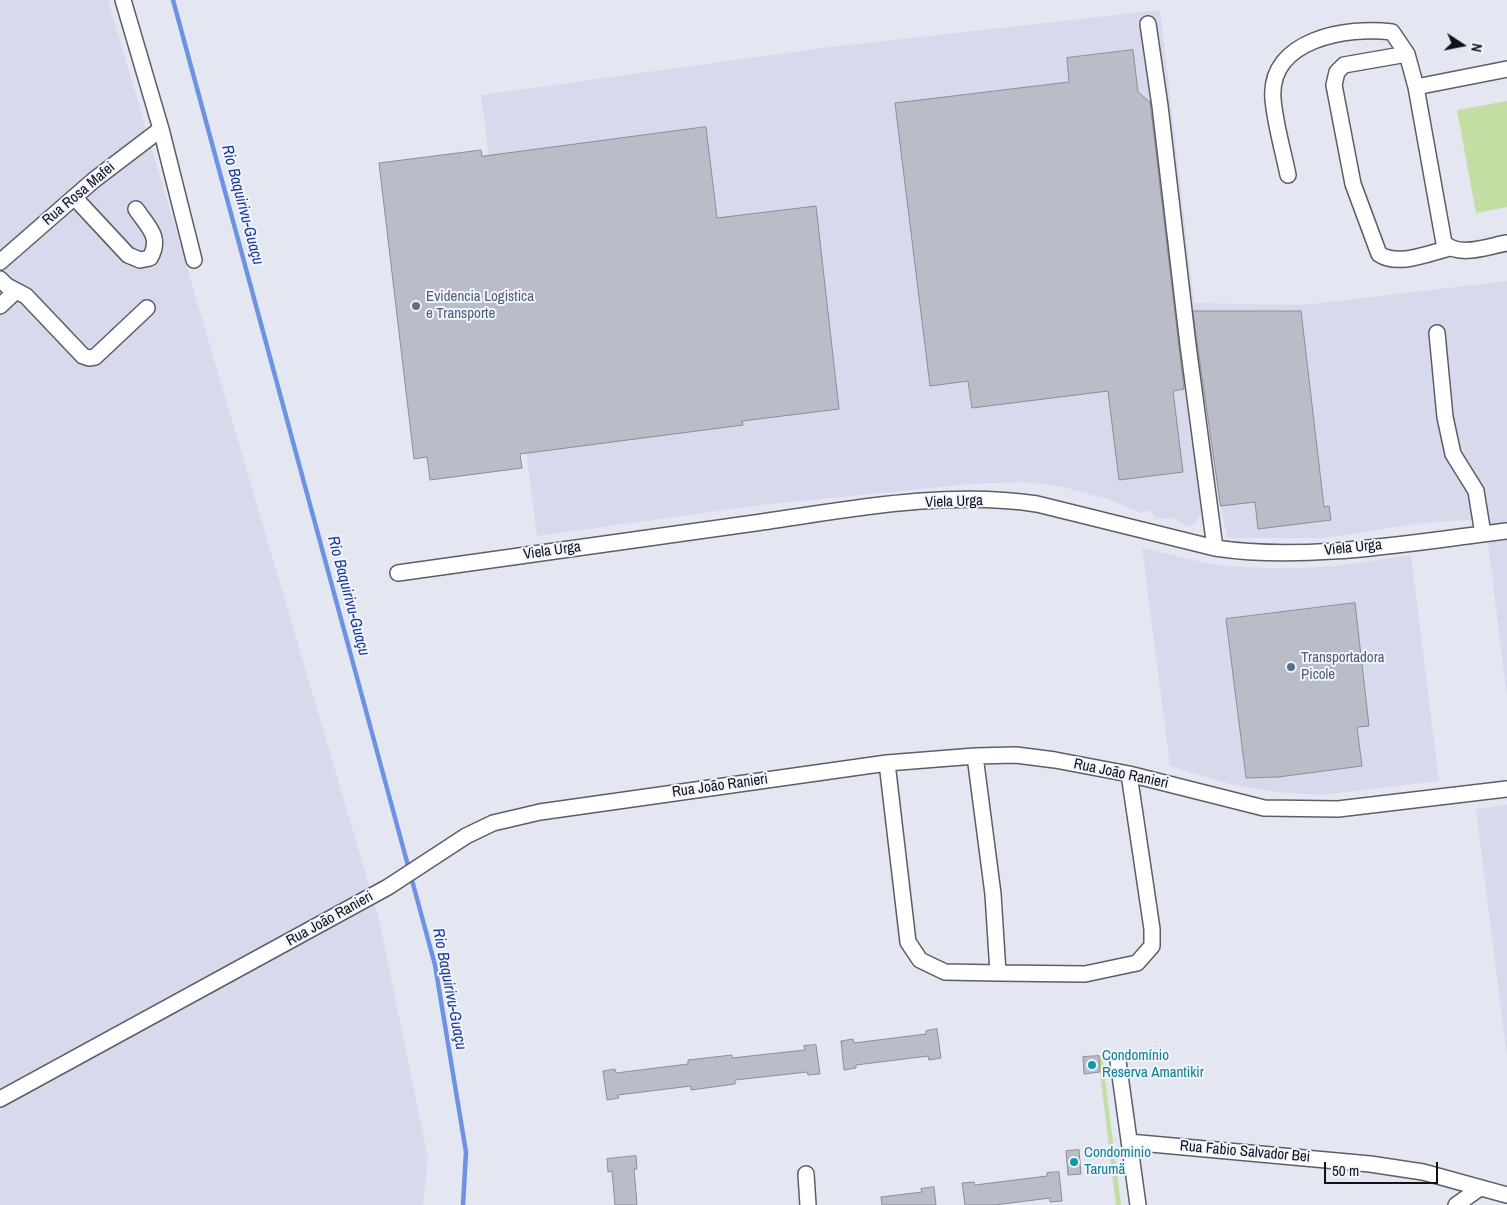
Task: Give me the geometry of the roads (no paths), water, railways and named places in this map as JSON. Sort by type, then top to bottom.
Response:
[{"type":"street","points":[[123,0],[161,129],[194,260]]},
{"type":"street","points":[[1148,24],[1160,106],[1188,345],[1215,548]]},
{"type":"street","points":[[1288,174],[1272,98],[1277,72],[1293,51],[1334,33],[1374,29],[1392,32],[1407,54],[1416,87],[1444,243],[1450,248],[1462,251],[1507,243]]},
{"type":"street","points":[[1407,54],[1344,65],[1338,72],[1334,85],[1353,184],[1379,254],[1386,259],[1398,260],[1450,248]]},
{"type":"street","points":[[1416,87],[1507,69]]},
{"type":"street","name":"Rua Rosa Mafei","points":[[0,262],[74,197],[161,129]]},
{"type":"street","points":[[74,197],[128,255],[140,260],[150,258],[156,248],[156,240],[136,209]]},
{"type":"street","points":[[0,279],[26,296],[83,356],[89,358],[95,357],[147,308]]},
{"type":"street","points":[[0,306],[16,291]]},
{"type":"street","points":[[1437,333],[1445,417],[1453,454],[1476,491],[1484,534]]},
{"type":"street","name":"Viela Urga","points":[[398,573],[858,508],[962,499],[1012,500],[1037,504],[1215,548],[1267,553],[1311,553],[1507,531]]},
{"type":"street","name":"Rua João Ranieri","points":[[0,1099],[388,887],[466,836],[492,823],[540,812],[887,763],[975,756],[1016,755],[1129,774],[1264,808],[1338,809],[1507,788]]},
{"type":"street","points":[[975,756],[993,894],[998,973]]},
{"type":"street","points":[[887,763],[908,942],[920,960],[945,972],[1085,974],[1137,963],[1152,946],[1152,929],[1129,774]]},
{"type":"street","points":[[1118,1061],[1138,1205]]},
{"type":"street","name":"Rua Fabio Salvador Bei","points":[[1129,1142],[1370,1164],[1423,1172],[1507,1195]]},
{"type":"street","points":[[806,1174],[808,1205]]},
{"type":"street","points":[[1456,1205],[1480,1188]]},
{"type":"waterway","name":"Rio Baquirivu-Guaçu","points":[[173,0],[435,965],[466,1152],[463,1205]]},
{"type":"place","name":"Evidencia Logistica e Transporte","points":[[416,306]]},
{"type":"place","name":"Transportadora Picole","points":[[1291,667]]},
{"type":"place","name":"Condomínio Reserva Amantikir","points":[[1092,1065]]},
{"type":"place","name":"Condominio Tarumã","points":[[1074,1162]]}]
